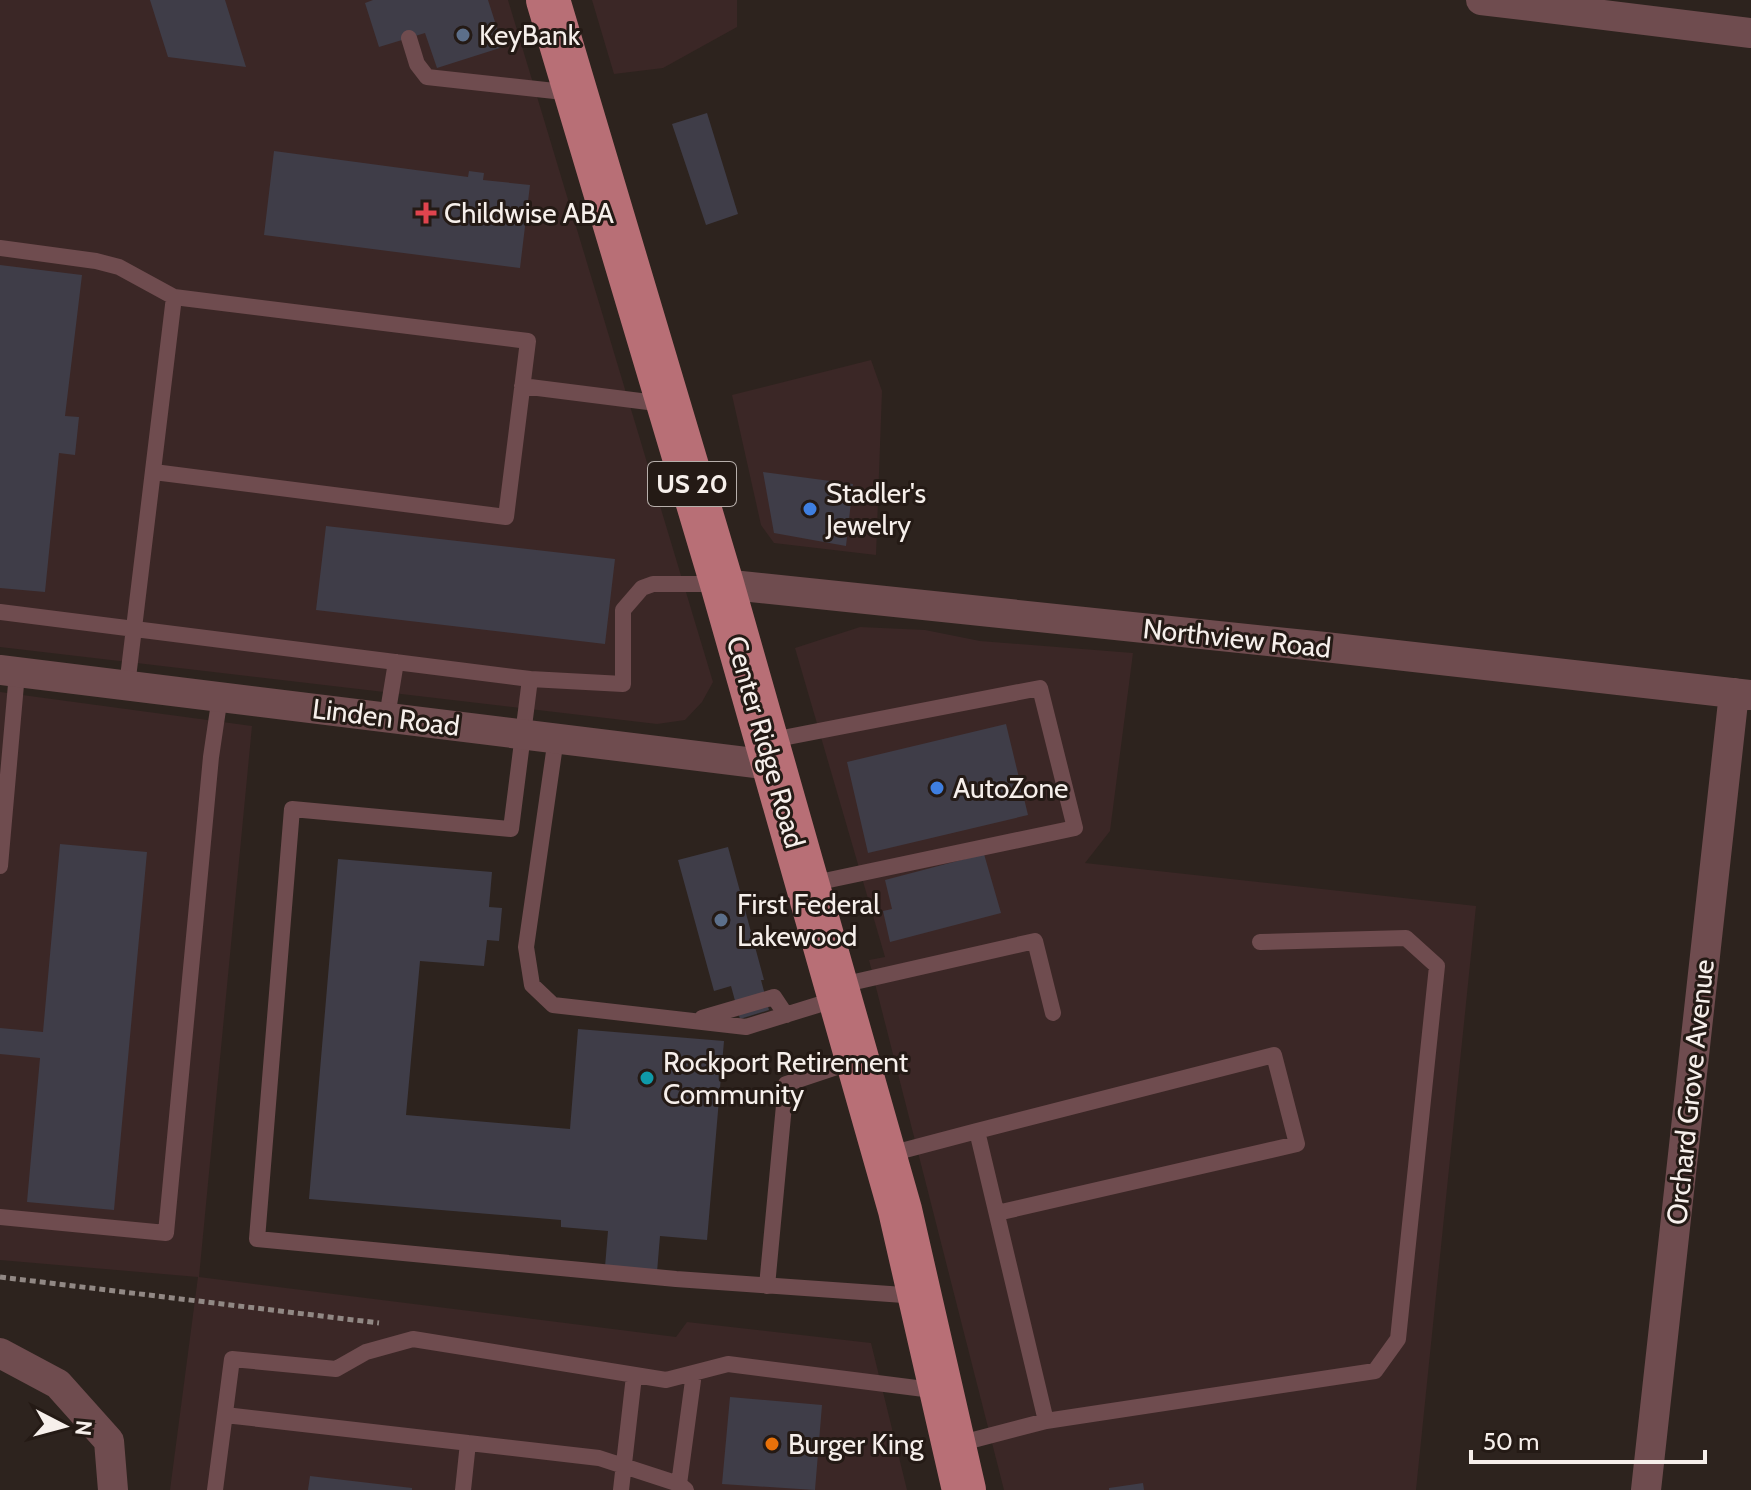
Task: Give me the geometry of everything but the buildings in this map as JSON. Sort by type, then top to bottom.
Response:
[{"type":"main road","name":"Center Ridge Road","points":[[548,0],[722,584],[884,1156],[964,1490]]},
{"type":"street","points":[[1481,0],[1751,33]]},
{"type":"street","name":"Northview Road","points":[[722,584],[1742,694]]},
{"type":"street","name":"Linden Road","points":[[8,672],[556,738],[768,753]]},
{"type":"street","name":"Orchard Grove Avenue","points":[[1646,1490],[1742,694]]},
{"type":"street","points":[[0,1353],[58,1384],[109,1441],[113,1490]]},
{"type":"lane","points":[[409,38],[417,64],[427,77],[575,93]]},
{"type":"lane","points":[[0,248],[83,258],[119,267],[174,297],[528,341],[506,517],[154,472]]},
{"type":"lane","points":[[127,686],[174,297]]},
{"type":"lane","points":[[522,386],[668,404]]},
{"type":"lane","points":[[0,612],[530,679],[623,684],[623,610],[642,588],[653,584],[722,584]]},
{"type":"lane","points":[[387,717],[396,662]]},
{"type":"lane","points":[[0,866],[8,672]]},
{"type":"lane","points":[[530,679],[511,829],[292,809],[257,1239],[767,1286],[920,1296]]},
{"type":"lane","points":[[768,753],[1040,688],[1075,828],[806,884]]},
{"type":"lane","points":[[0,1217],[166,1233],[220,696]]},
{"type":"lane","points":[[556,738],[526,947],[532,985],[553,1005],[746,1027],[786,1015],[837,992],[1035,941],[1053,1013]]},
{"type":"lane","points":[[954,1445],[1046,1421],[1375,1371],[1398,1339],[1437,966],[1406,938],[1260,942]]},
{"type":"lane","points":[[884,1156],[1274,1055],[1297,1144],[997,1213]]},
{"type":"lane","points":[[767,1286],[786,1084],[857,1060]]},
{"type":"lane","points":[[977,1131],[1046,1421]]},
{"type":"lane","points":[[215,1490],[232,1359],[336,1369],[366,1352],[413,1339],[666,1380],[728,1364],[942,1391]]},
{"type":"lane","points":[[225,1415],[599,1458],[682,1487],[694,1373]]},
{"type":"lane","points":[[621,1490],[634,1376]]},
{"type":"lane","points":[[463,1490],[468,1443]]},
{"type":"path","points":[[0,1277],[387,1324]]},
{"type":"shaded area","points":[[0,0],[508,0],[713,682],[702,702],[685,720],[657,724],[0,647]]},
{"type":"shaded area","points":[[592,0],[737,0],[737,27],[663,68],[614,74]]},
{"type":"shaded area","points":[[871,360],[882,391],[876,555],[774,543],[761,525],[732,395]]},
{"type":"shaded area","points":[[860,627],[925,630],[980,641],[1133,653],[1110,831],[1085,863],[1476,906],[1416,1490],[1004,1490],[869,960],[885,957],[795,648]]},
{"type":"shaded area","points":[[0,692],[252,726],[199,1277],[676,1337],[687,1322],[871,1343],[907,1490],[170,1490],[198,1277],[0,1260]]},
{"type":"place","name":"KeyBank","points":[[463,35]]},
{"type":"place","name":"Childwise ABA","points":[[426,213]]},
{"type":"place","name":"Stadler's Jewelry","points":[[810,509]]},
{"type":"place","name":"AutoZone","points":[[937,788]]},
{"type":"place","name":"First Federal Lakewood","points":[[721,920]]},
{"type":"place","name":"Rockport Retirement Community","points":[[647,1078]]},
{"type":"place","name":"Burger King","points":[[772,1444]]}]
